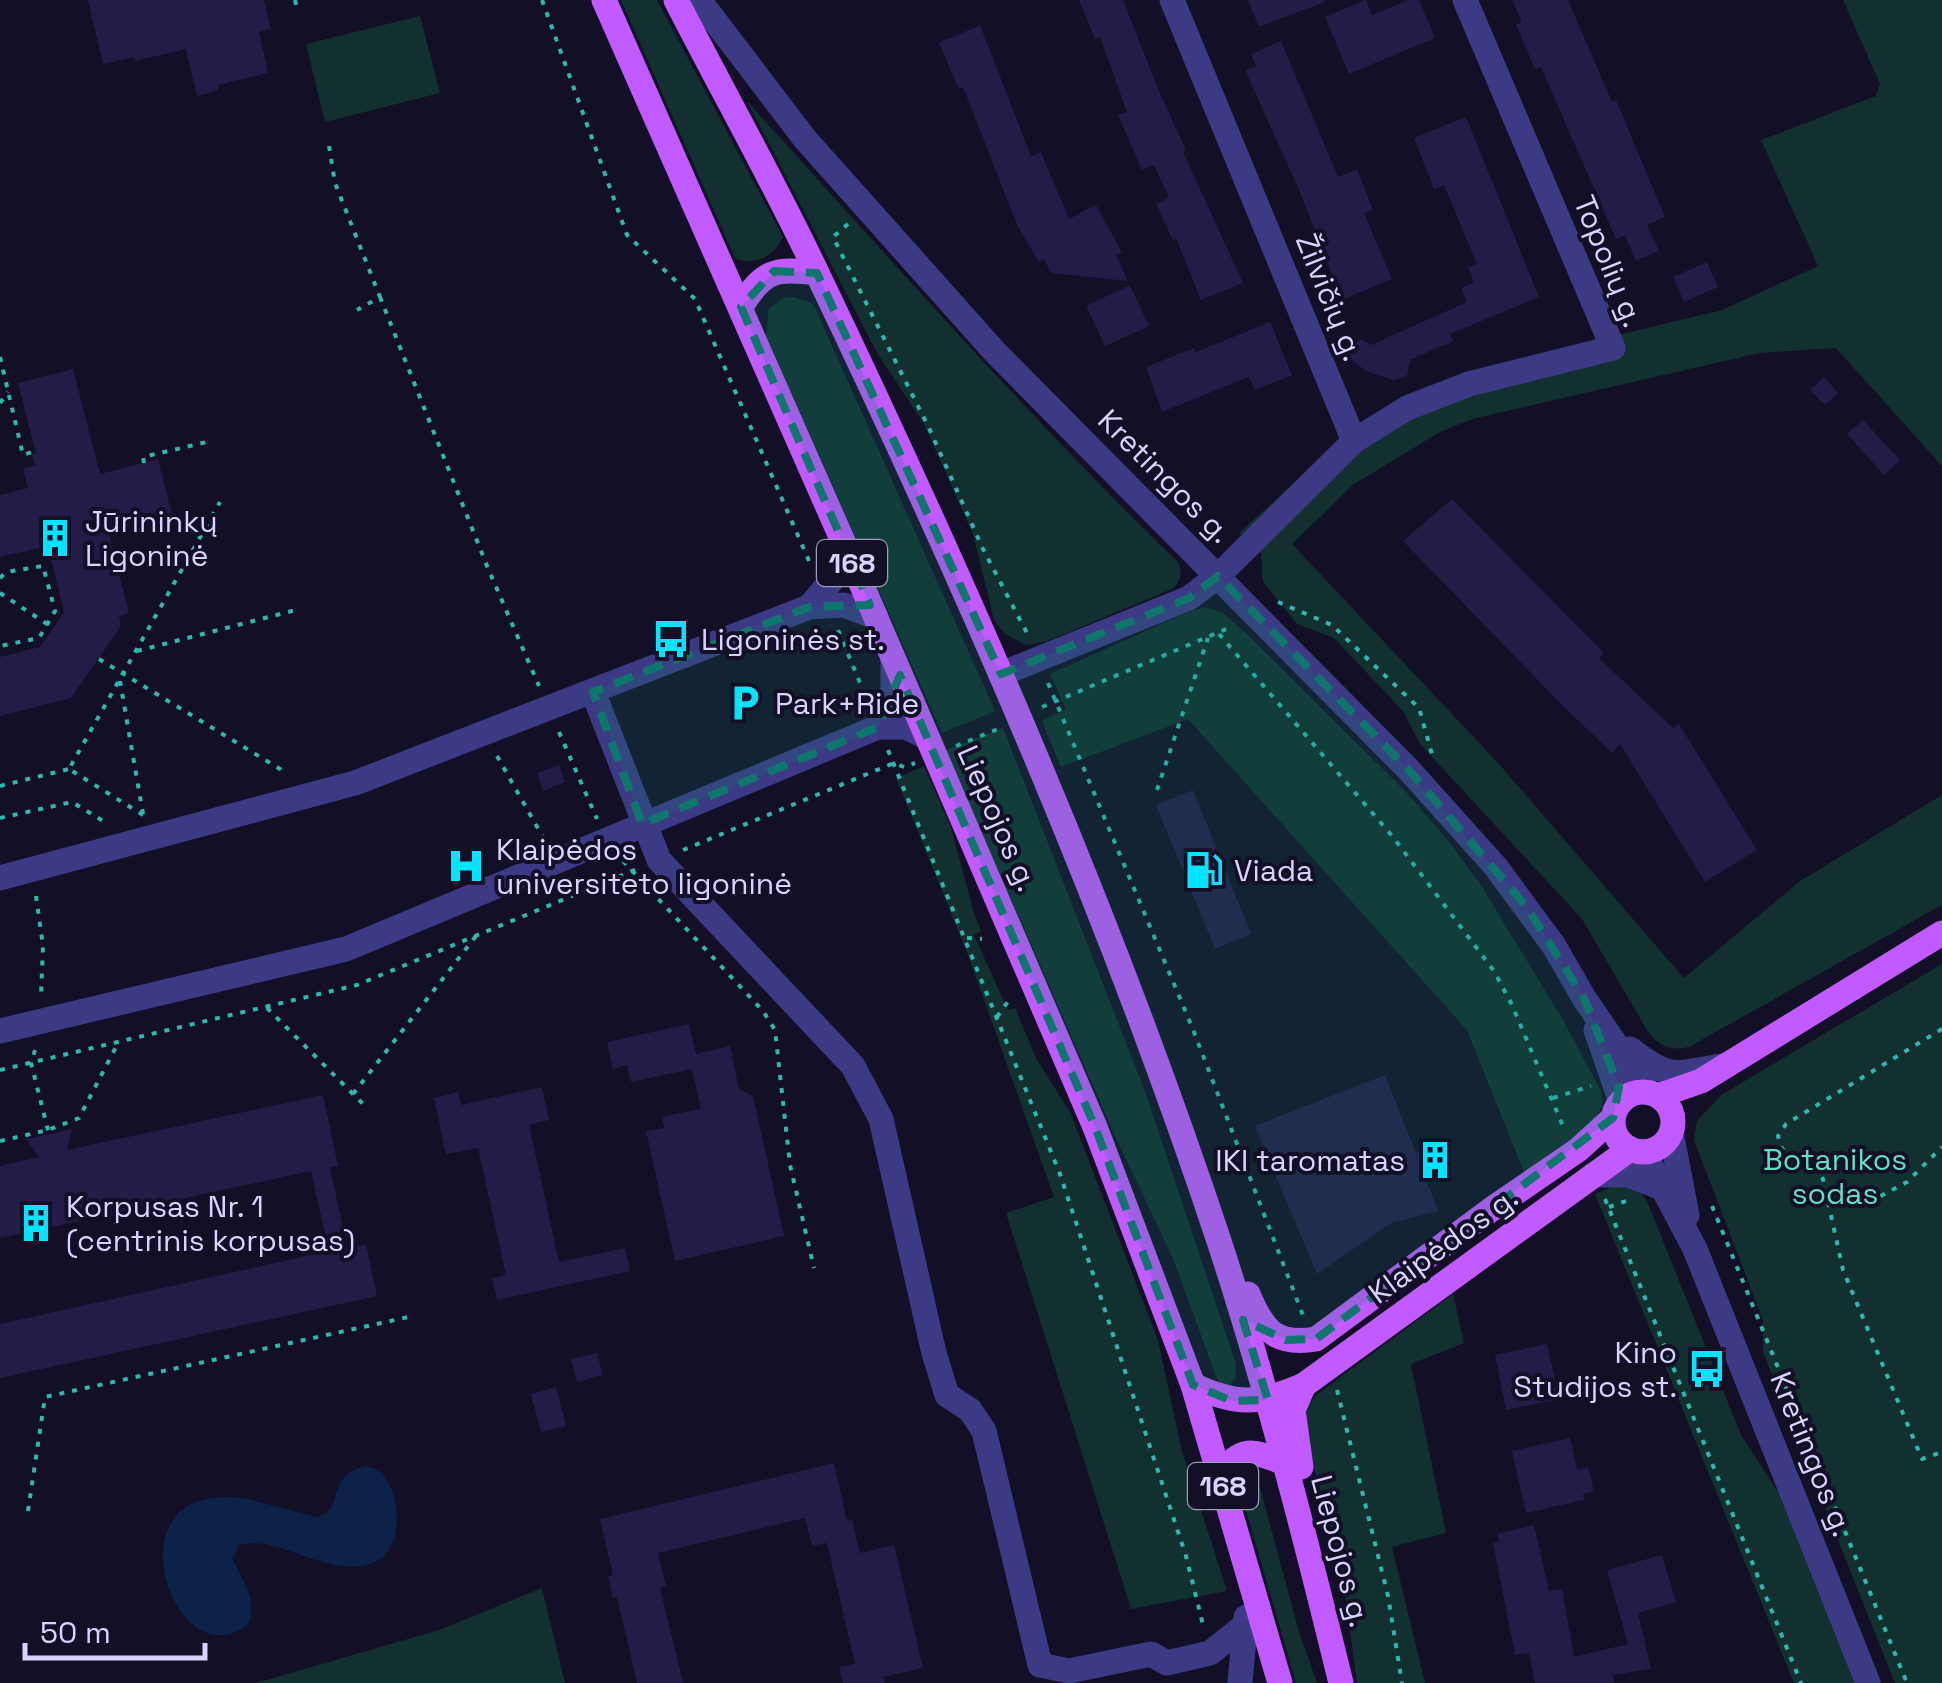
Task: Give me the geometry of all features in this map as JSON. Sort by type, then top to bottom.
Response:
[{"type":"main road","name":"Liepojos g.","points":[[604,0],[876,617],[1095,1128],[1193,1386],[1280,1683]]},
{"type":"main road","name":"Liepojos g.","points":[[676,0],[817,273],[1001,674],[1148,1041],[1229,1272],[1268,1400],[1342,1683]]},
{"type":"main road","points":[[741,307],[756,283],[774,271],[817,273]]},
{"type":"main road","points":[[1229,1272],[1244,1287],[1260,1322],[1271,1333],[1286,1340],[1316,1339],[1578,1150],[1634,1093],[1653,1094],[1701,1080],[1942,934]]},
{"type":"main road","points":[[1617,1110],[1614,1130],[1620,1141],[1636,1150],[1663,1144],[1701,1080]]},
{"type":"main road","points":[[1653,1094],[1669,1106],[1672,1127]]},
{"type":"main road","name":"Klaipėdos g.","points":[[1268,1400],[1304,1385],[1594,1174],[1636,1150]]},
{"type":"main road","points":[[1296,1508],[1304,1478],[1293,1410],[1304,1385]]},
{"type":"main road","points":[[1193,1386],[1232,1400],[1268,1400]]},
{"type":"main road","points":[[1220,1477],[1231,1459],[1245,1452],[1258,1452],[1284,1463]]},
{"type":"street","name":"Kretingos g.","points":[[699,0],[805,140],[995,352],[1408,769],[1471,838],[1526,906],[1584,998],[1653,1094]]},
{"type":"street","name":"Žilvičių g.","points":[[1172,0],[1354,441]]},
{"type":"street","name":"Topolių g.","points":[[1354,441],[1408,408],[1469,384],[1612,348],[1465,0]]},
{"type":"street","points":[[1001,674],[1189,598],[1218,576],[1354,441]]},
{"type":"street","points":[[820,602],[832,580],[842,539]]},
{"type":"street","points":[[0,878],[140,834],[354,783],[820,602],[860,609],[876,617]]},
{"type":"street","points":[[878,727],[892,690],[893,658]]},
{"type":"street","points":[[593,692],[659,860],[853,1066],[881,1119],[934,1353],[947,1395],[970,1410],[984,1431],[1040,1665],[1068,1671],[1150,1654],[1168,1663],[1210,1653],[1244,1626]]},
{"type":"street","points":[[0,1032],[346,949],[878,727],[906,727],[931,747]]},
{"type":"street","name":"Kretingos g.","points":[[1584,998],[1618,1087],[1617,1110]]},
{"type":"street","points":[[1610,1034],[1655,1068],[1672,1074],[1729,1064]]},
{"type":"street","name":"Kretingos g.","points":[[1672,1127],[1695,1249]]},
{"type":"street","name":"Kretingos g.","points":[[1636,1150],[1695,1249],[1868,1683]]},
{"type":"street","points":[[1594,1174],[1630,1175],[1662,1188]]},
{"type":"street","points":[[1237,1683],[1252,1588]]},
{"type":"street","points":[[1210,1653],[1237,1683]]},
{"type":"path","points":[[295,0],[298,9]]},
{"type":"path","points":[[542,0],[627,234],[695,299],[820,602],[894,763],[997,1017],[1060,1174],[1186,1556],[1210,1653]]},
{"type":"path","points":[[329,146],[335,183],[380,297],[357,310]]},
{"type":"path","points":[[867,209],[833,236],[1039,659],[1316,1339]]},
{"type":"path","points":[[0,356],[23,455],[35,451]]},
{"type":"path","points":[[0,403],[8,392]]},
{"type":"path","points":[[144,463],[142,457],[206,442]]},
{"type":"path","points":[[0,786],[69,769],[220,502]]},
{"type":"path","points":[[0,578],[6,572],[43,566],[55,611],[50,626],[39,638],[0,646]]},
{"type":"path","points":[[0,593],[50,626]]},
{"type":"path","points":[[1272,600],[1332,625],[1419,708],[1433,760]]},
{"type":"path","points":[[137,650],[296,610]]},
{"type":"path","points":[[0,1070],[357,985],[894,763],[904,768],[931,747],[1020,720],[1054,700],[1219,634],[1393,837],[1494,971],[1566,1132],[1578,1150]]},
{"type":"path","points":[[1157,790],[1208,638]]},
{"type":"path","points":[[99,659],[285,772]]},
{"type":"path","points":[[120,681],[140,834]]},
{"type":"path","points":[[484,734],[557,862],[590,890]]},
{"type":"path","points":[[69,769],[140,834]]},
{"type":"path","points":[[0,818],[72,802],[112,827],[140,834]]},
{"type":"path","points":[[354,1094],[477,935]]},
{"type":"path","points":[[965,938],[982,939]]},
{"type":"path","points":[[997,1017],[1008,1000]]},
{"type":"path","points":[[266,1007],[366,1107]]},
{"type":"path","points":[[1942,1029],[1786,1124],[1778,1136],[1782,1148],[1813,1167],[1823,1179],[1844,1270],[1922,1459],[1942,1452]]},
{"type":"path","points":[[0,1141],[79,1118],[118,1042]]},
{"type":"path","points":[[1829,1198],[1878,1198],[1907,1182],[1942,1147]]},
{"type":"path","points":[[1594,1174],[1801,1683]]},
{"type":"path","points":[[1706,1192],[1907,1683]]},
{"type":"path","points":[[28,1511],[46,1397],[413,1316]]},
{"type":"path","points":[[1330,1367],[1388,1596],[1402,1683]]},
{"type":"highlighted area","points":[[774,271],[817,273],[1001,674],[1189,598],[1218,576],[1408,769],[1526,906],[1584,998],[1619,1087],[1613,1118],[1316,1339],[1286,1340],[1243,1320],[1268,1400],[1232,1401],[1193,1385],[1095,1127],[900,675],[878,727],[642,824],[593,692],[809,607],[870,605],[741,307]]},
{"type":"green space","points":[[621,0],[657,0],[783,237],[775,250],[763,258],[735,258]]},
{"type":"green space","points":[[1843,0],[1942,0],[1942,466],[1836,348],[1760,353],[1472,419],[1440,432],[1353,485],[1292,544],[1499,764],[1684,978],[1800,881],[1942,795],[1942,905],[1689,1047],[1671,1048],[1647,1030],[1582,919],[1420,744],[1403,711],[1334,638],[1297,624],[1263,582],[1261,553],[1239,533],[1343,438],[1432,386],[1485,367],[1722,310],[1818,266],[1761,140],[1876,96],[1880,84]]},
{"type":"green space","points":[[420,16],[440,93],[325,122],[306,44]]},
{"type":"green space","points":[[747,101],[1012,393],[1178,562],[1180,577],[1172,589],[1048,641],[1026,645],[1005,634],[994,620],[973,534],[924,424],[877,353]]},
{"type":"green space","points":[[783,298],[812,303],[816,310],[995,711],[942,733],[766,335],[769,309]]},
{"type":"green space","points":[[1205,607],[1223,613],[1247,634],[1407,793],[1482,887],[1563,1020],[1601,1091],[1602,1105],[1595,1120],[1526,1177],[1467,1030],[1188,719],[1061,767],[1042,721],[1066,709],[1050,674]]},
{"type":"green space","points":[[1003,728],[1146,1094],[1236,1364],[1235,1379],[1230,1385],[1223,1386],[1217,1379],[1174,1261],[946,750]]},
{"type":"green space","points":[[924,766],[951,827],[981,931],[974,935],[1008,1010],[1015,1008],[1037,1060],[1070,1112],[1158,1340],[1182,1451],[1227,1591],[1131,1609],[1006,1213],[1054,1197],[968,955],[896,778]]},
{"type":"green space","name":"Botanikos sodas","points":[[1942,964],[1942,1683],[1895,1683],[1763,1352],[1763,1320],[1694,1140],[1697,1121],[1721,1095]]},
{"type":"green space","points":[[1619,1184],[1639,1190],[1647,1201],[1741,1435],[1780,1495],[1856,1683],[1794,1683],[1595,1194]]},
{"type":"green space","points":[[1453,1294],[1464,1343],[1411,1364],[1446,1533],[1392,1547],[1425,1683],[1357,1683],[1342,1572],[1305,1433],[1306,1408],[1315,1396]]},
{"type":"green space","points":[[1245,1473],[1258,1480],[1299,1632],[1317,1683],[1296,1683],[1238,1483]]},
{"type":"green space","points":[[542,1588],[565,1683],[256,1683],[439,1630]]},
{"type":"water","points":[[366,1466],[388,1481],[397,1512],[392,1545],[383,1557],[370,1564],[336,1565],[270,1545],[239,1545],[232,1558],[250,1598],[248,1624],[222,1635],[198,1629],[179,1609],[167,1582],[163,1552],[170,1524],[191,1504],[238,1498],[317,1517],[331,1507],[344,1478]]},
{"type":"building","points":[[88,0],[264,0],[271,29],[259,32],[268,73],[218,85],[219,90],[197,96],[186,49],[103,64]]},
{"type":"building","points":[[1079,0],[1123,0],[1186,150],[1183,152],[1243,283],[1201,300],[1176,238],[1173,240],[1156,204],[1169,197],[1154,165],[1142,170],[1118,115],[1127,112],[1100,37],[1095,39]]},
{"type":"building","points":[[1248,0],[1325,0],[1325,2],[1259,27]]},
{"type":"building","points":[[1366,0],[1372,15],[1408,0],[1419,0],[1435,38],[1349,74],[1325,17]]},
{"type":"building","points":[[1512,0],[1568,0],[1612,102],[1616,100],[1665,217],[1647,225],[1659,251],[1636,261],[1625,235],[1616,239],[1541,67],[1535,69],[1516,25],[1522,22]]},
{"type":"building","points":[[980,25],[1031,156],[1041,152],[1069,219],[1096,205],[1122,252],[1116,255],[1128,281],[1051,273],[1044,259],[1039,262],[1018,227],[963,87],[959,89],[939,43]]},
{"type":"building","points":[[1281,41],[1338,177],[1357,169],[1373,210],[1364,213],[1392,279],[1342,300],[1300,192],[1245,70],[1256,66],[1251,54]]},
{"type":"building","points":[[1466,117],[1539,297],[1450,334],[1453,341],[1410,360],[1407,376],[1394,380],[1366,371],[1343,353],[1361,339],[1371,345],[1467,302],[1461,288],[1474,282],[1468,268],[1477,264],[1444,185],[1434,189],[1414,138]]},
{"type":"building","points":[[1707,262],[1718,287],[1684,302],[1673,277]]},
{"type":"building","points":[[1130,285],[1149,326],[1105,346],[1086,306]]},
{"type":"building","points":[[1270,322],[1292,375],[1255,390],[1249,377],[1162,412],[1146,367]]},
{"type":"building","name":"Jūrininkų Ligoninė","points":[[73,369],[100,474],[158,459],[172,515],[108,531],[129,613],[119,616],[121,626],[71,698],[0,716],[0,657],[40,647],[64,612],[48,546],[0,557],[0,495],[28,488],[23,469],[35,465],[32,455],[36,454],[18,383]]},
{"type":"building","points":[[1824,377],[1838,393],[1825,405],[1810,390]]},
{"type":"building","points":[[1863,420],[1900,460],[1884,475],[1847,434]]},
{"type":"building","points":[[1452,499],[1604,653],[1599,658],[1673,728],[1679,724],[1757,850],[1705,882],[1620,744],[1612,753],[1403,541]]},
{"type":"building","points":[[559,765],[565,782],[543,791],[537,773]]},
{"type":"building","name":"Viada","points":[[1193,790],[1251,934],[1215,949],[1156,805]]},
{"type":"building","points":[[689,1024],[696,1054],[730,1046],[739,1089],[753,1096],[784,1236],[675,1261],[646,1131],[664,1128],[662,1117],[701,1109],[692,1069],[631,1082],[627,1065],[613,1069],[607,1042]]},
{"type":"building","points":[[1385,1075],[1416,1153],[1436,1146],[1445,1169],[1425,1177],[1438,1211],[1391,1223],[1317,1274],[1255,1126]]},
{"type":"building","points":[[542,1087],[549,1120],[529,1125],[559,1262],[625,1248],[630,1271],[497,1300],[492,1278],[506,1275],[478,1148],[446,1154],[434,1098],[458,1092],[461,1105]]},
{"type":"building","name":"Korpusas Nr. 1 (centrinis korpusas)","points":[[323,1095],[338,1166],[330,1167],[347,1249],[366,1244],[377,1296],[0,1378],[0,1324],[329,1251],[311,1171],[0,1238],[0,1166],[39,1157],[26,1139],[72,1129],[67,1150]]},
{"type":"building","points":[[1547,1344],[1559,1399],[1506,1410],[1495,1355]]},
{"type":"building","points":[[597,1353],[603,1375],[577,1382],[571,1359]]},
{"type":"building","points":[[556,1387],[566,1426],[541,1432],[531,1394]]},
{"type":"building","points":[[1570,1438],[1577,1470],[1588,1467],[1594,1491],[1583,1494],[1584,1500],[1526,1513],[1512,1451]]},
{"type":"building","points":[[834,1463],[847,1521],[852,1520],[860,1553],[894,1545],[923,1668],[883,1677],[885,1683],[843,1683],[839,1667],[855,1664],[827,1543],[812,1546],[805,1518],[658,1553],[666,1586],[660,1588],[683,1683],[637,1683],[617,1597],[613,1598],[608,1576],[613,1575],[600,1519]]},
{"type":"building","points":[[1534,1525],[1549,1591],[1562,1589],[1574,1657],[1628,1644],[1607,1570],[1662,1555],[1676,1602],[1638,1613],[1651,1669],[1613,1675],[1614,1683],[1535,1683],[1529,1653],[1515,1655],[1493,1543],[1499,1542],[1497,1534]]},
{"type":"place","name":"Jūrininkų Ligoninė","points":[[55,538]]},
{"type":"place","name":"Ligoninės st.","points":[[671,639]]},
{"type":"place","name":"Park+Ride","points":[[745,703]]},
{"type":"place","name":"Klaipėdos universiteto ligoninė","points":[[466,866]]},
{"type":"place","name":"Viada","points":[[1204,870]]},
{"type":"place","name":"IKI taromatas","points":[[1435,1160]]},
{"type":"place","name":"Korpusas Nr. 1 (centrinis korpusas)","points":[[36,1223]]},
{"type":"place","name":"Kino Studijos st.","points":[[1707,1369]]}]
